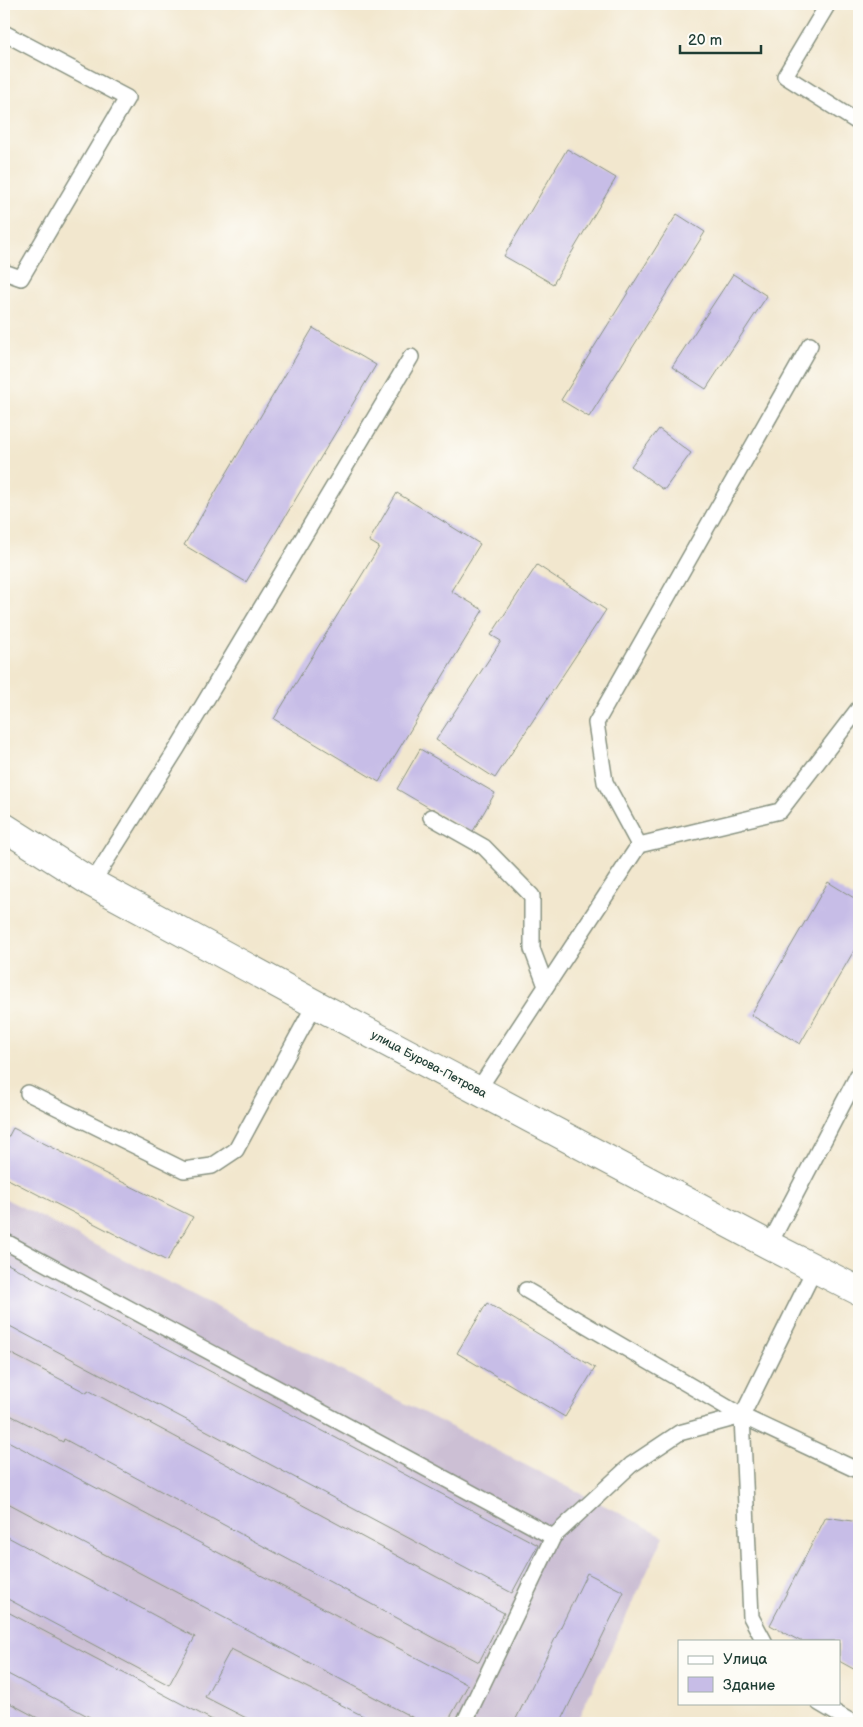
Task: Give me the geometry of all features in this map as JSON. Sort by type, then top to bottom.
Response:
[{"type":"main road","name":"улица Бурова-Петрова","points":[[4,826],[92,883],[315,1004],[859,1291]]},
{"type":"lane","points":[[828,4],[785,76],[859,123]]},
{"type":"lane","points":[[4,33],[127,98],[21,278],[4,272]]},
{"type":"lane","points":[[638,844],[605,782],[596,723],[810,345]]},
{"type":"lane","points":[[92,883],[178,747],[411,357]]},
{"type":"lane","points":[[478,1090],[638,844],[780,811],[859,708]]},
{"type":"lane","points":[[431,817],[484,847],[532,896],[532,949],[546,986]]},
{"type":"lane","points":[[28,1093],[184,1170],[212,1166],[236,1150],[315,1004]]},
{"type":"lane","points":[[769,1245],[859,1073]]},
{"type":"lane","points":[[4,1241],[553,1537]]},
{"type":"lane","points":[[763,1640],[751,1617],[742,1416],[815,1268]]},
{"type":"lane","points":[[526,1290],[742,1416],[859,1471]]},
{"type":"lane","points":[[464,1723],[553,1537],[631,1465],[679,1433],[742,1416]]},
{"type":"lane","points":[[821,1704],[853,1723]]},
{"type":"shaded area","points":[[4,1198],[664,1536],[576,1723],[4,1723]]},
{"type":"building","points":[[567,149],[616,178],[553,284],[504,256]]},
{"type":"building","points":[[677,214],[705,232],[589,417],[561,400]]},
{"type":"building","points":[[733,274],[767,296],[706,389],[672,367]]},
{"type":"building","points":[[313,328],[376,365],[246,582],[184,545]]},
{"type":"building","points":[[659,429],[691,453],[664,490],[631,466]]},
{"type":"building","points":[[397,493],[480,544],[451,591],[483,610],[379,782],[274,719],[379,547],[369,541]]},
{"type":"building","points":[[537,565],[606,610],[495,778],[436,740],[501,641],[491,635]]},
{"type":"building","points":[[420,749],[495,793],[472,833],[397,789]]},
{"type":"building","points":[[828,882],[859,901],[859,942],[800,1044],[751,1015]]},
{"type":"building","points":[[13,1128],[193,1217],[167,1261],[4,1177],[4,1145]]},
{"type":"building","points":[[4,1262],[538,1545],[512,1593],[4,1323]]},
{"type":"building","points":[[487,1303],[595,1368],[565,1417],[457,1353]]},
{"type":"building","points":[[4,1350],[87,1393],[88,1390],[504,1613],[479,1662],[64,1439],[63,1442],[4,1412]]},
{"type":"building","points":[[4,1439],[468,1685],[447,1723],[423,1723],[4,1501]]},
{"type":"building","points":[[826,1517],[852,1521],[859,1525],[859,1672],[840,1662],[840,1640],[798,1640],[770,1625]]},
{"type":"building","points":[[4,1535],[195,1637],[169,1685],[4,1597]]},
{"type":"building","points":[[587,1573],[624,1592],[560,1723],[514,1723]]},
{"type":"building","points":[[4,1610],[218,1723],[101,1723],[4,1672]]},
{"type":"building","points":[[231,1649],[377,1723],[256,1723],[205,1697]]},
{"type":"building","points":[[4,1700],[47,1723],[4,1723]]}]
